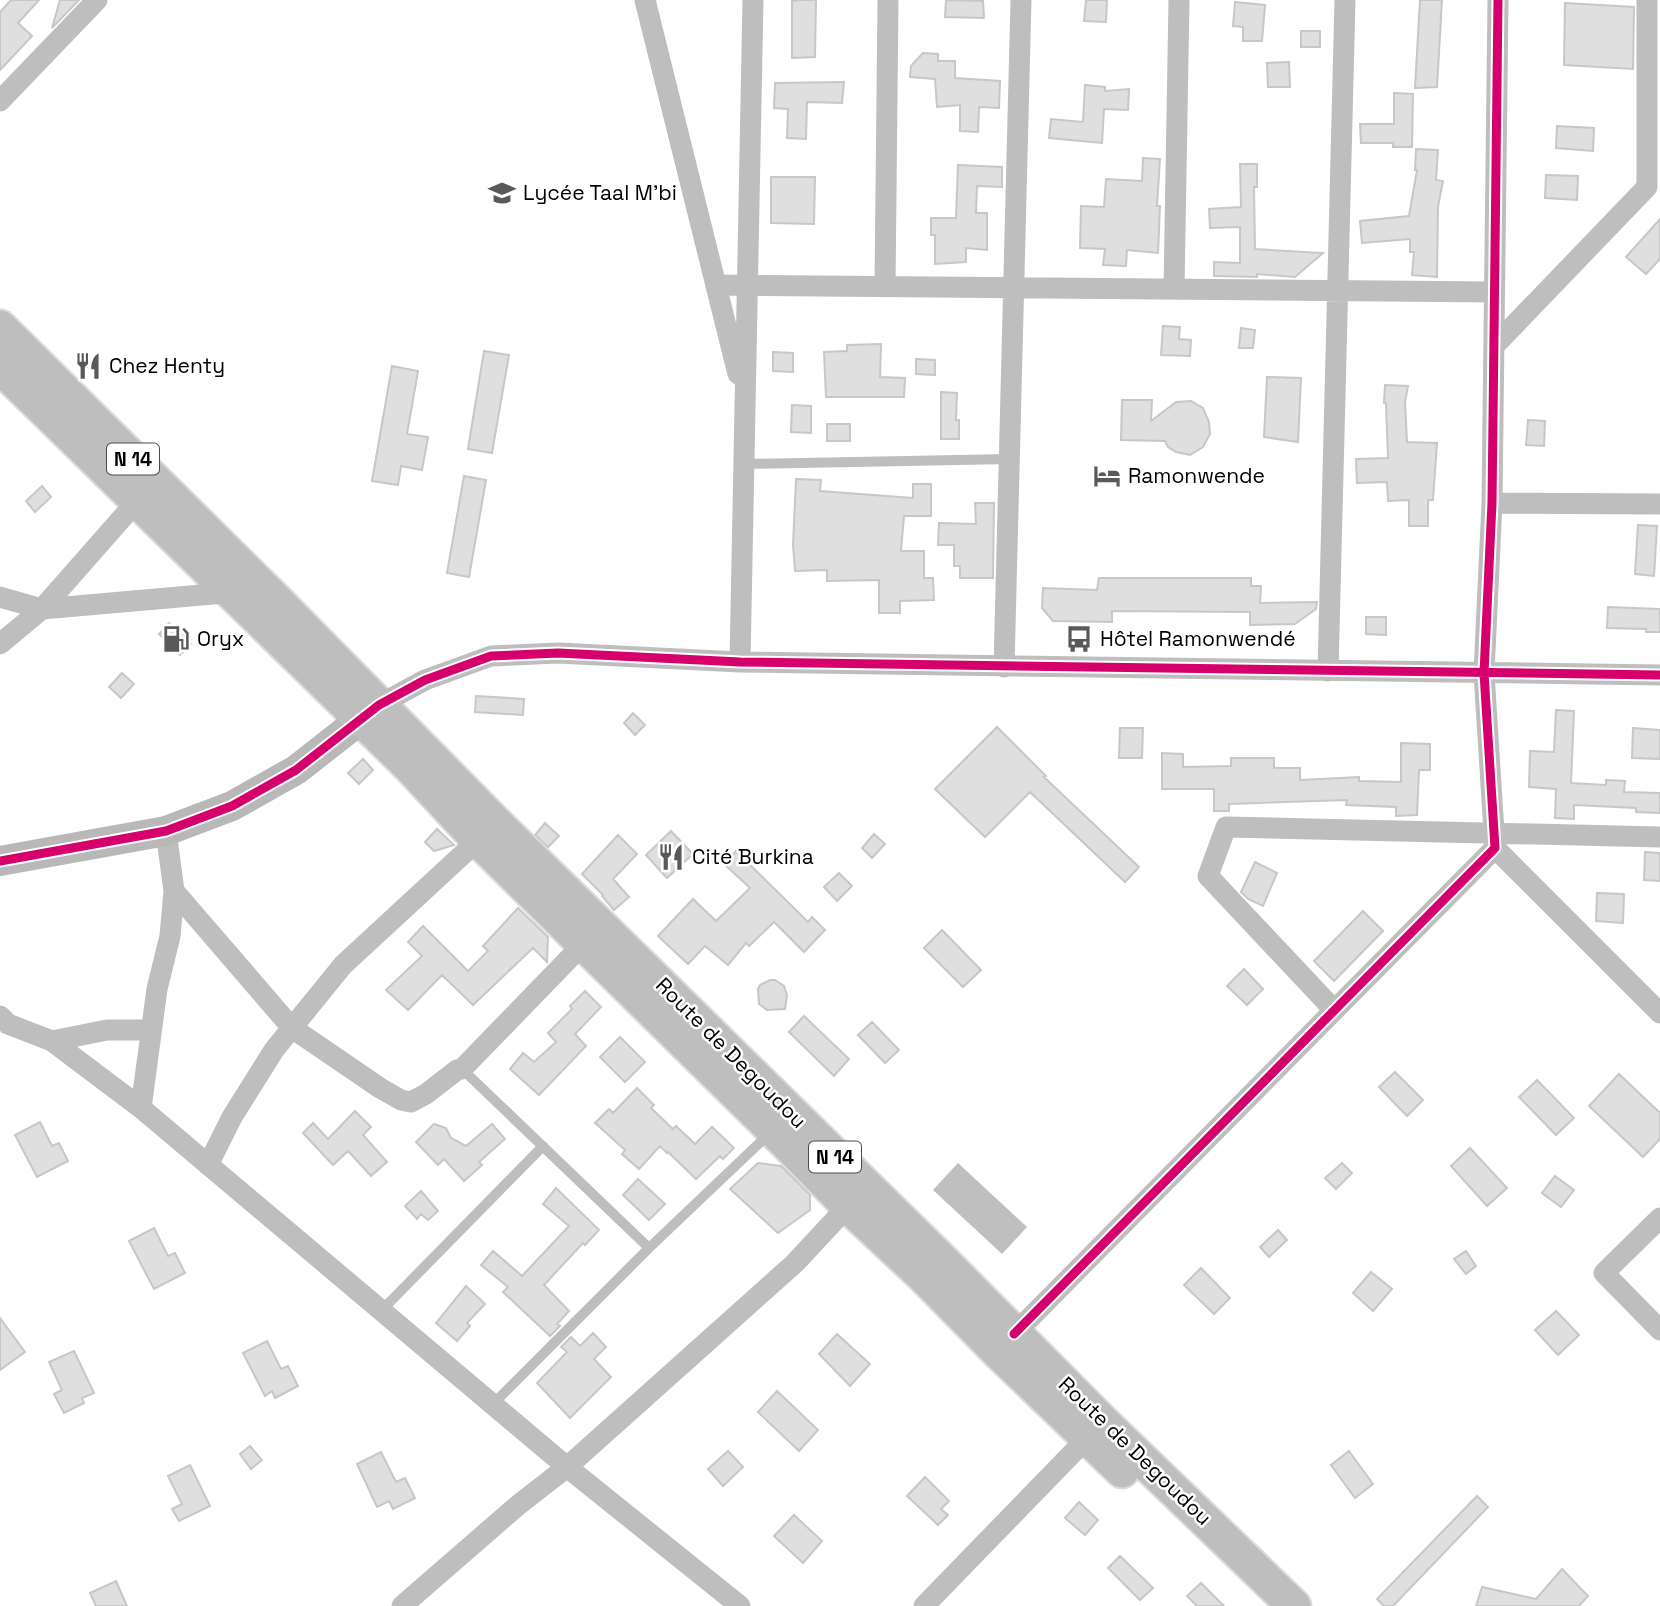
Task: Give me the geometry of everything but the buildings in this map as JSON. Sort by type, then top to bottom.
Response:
[{"type":"main road","name":"N 14","points":[[0,327],[265,590],[369,712]]},
{"type":"main road","name":"N 14","points":[[0,367],[231,592],[369,712]]},
{"type":"main road","name":"Route de Degoudou","points":[[369,712],[782,1122],[940,1258],[1014,1334],[1095,1431]]},
{"type":"main road","name":"Route de Degoudou","points":[[782,1122],[848,1206],[1095,1431],[1276,1602]]},
{"type":"street","points":[[0,101],[97,0]]},
{"type":"street","points":[[645,0],[746,403]]},
{"type":"street","points":[[740,662],[753,0]]},
{"type":"street","points":[[885,287],[888,0]]},
{"type":"street","points":[[1004,667],[1021,0]]},
{"type":"street","points":[[1174,289],[1179,0]]},
{"type":"street","points":[[1328,671],[1345,0]]},
{"type":"street","points":[[1498,0],[1492,503],[1484,673],[1494,840],[1660,1013]]},
{"type":"street","points":[[1494,346],[1653,187],[1647,0]]},
{"type":"street","points":[[716,285],[1494,292]]},
{"type":"street","points":[[0,644],[42,609],[138,501]]},
{"type":"street","points":[[1492,503],[1660,504]]},
{"type":"street","points":[[0,597],[42,609],[265,590]]},
{"type":"street","points":[[0,861],[166,831],[232,806],[296,770],[369,712],[425,680],[491,656],[558,653],[740,662],[1660,675]]},
{"type":"street","points":[[1334,1010],[1208,876],[1226,827],[1494,840],[1660,837]]},
{"type":"street","points":[[141,1108],[162,963],[170,936],[174,891],[166,831]]},
{"type":"street","points":[[208,1165],[244,1097],[274,1050],[343,965],[487,832]]},
{"type":"street","points":[[1014,1334],[1334,1010],[1494,840]]},
{"type":"street","points":[[174,891],[292,1028],[401,1100],[411,1102],[457,1070],[463,1069],[592,935]]},
{"type":"street","points":[[0,1016],[8,1024],[52,1041],[141,1108],[492,1405],[740,1606]]},
{"type":"street","points":[[52,1041],[107,1030],[151,1030]]},
{"type":"street","points":[[402,1606],[517,1506],[567,1467],[794,1263],[848,1206]]},
{"type":"street","points":[[1660,1218],[1604,1273],[1660,1330]]},
{"type":"street","points":[[924,1606],[1095,1431]]},
{"type":"lane","points":[[744,464],[1010,459]]},
{"type":"lane","points":[[463,1069],[649,1248]]},
{"type":"lane","points":[[492,1405],[649,1248],[782,1122]]},
{"type":"lane","points":[[381,1311],[543,1146]]},
{"type":"shaded area","points":[[958,1163],[1027,1227],[1002,1254],[933,1190]]},
{"type":"cycle path","points":[[1014,1334],[1495,848],[1484,673],[1492,503],[1498,0]]},
{"type":"cycle path","points":[[0,861],[166,831],[232,806],[296,770],[379,705],[425,680],[491,656],[558,653],[740,662],[1660,675]]},
{"type":"place","name":"Lycée Taal M'bi","points":[[502,193]]},
{"type":"place","name":"Chez Henty","points":[[88,366]]},
{"type":"place","name":"Ramonwende","points":[[1107,476]]},
{"type":"place","name":"Oryx","points":[[176,639]]},
{"type":"place","name":"Hôtel Ramonwendé","points":[[1079,639]]},
{"type":"place","name":"Cité Burkina","points":[[671,857]]}]
